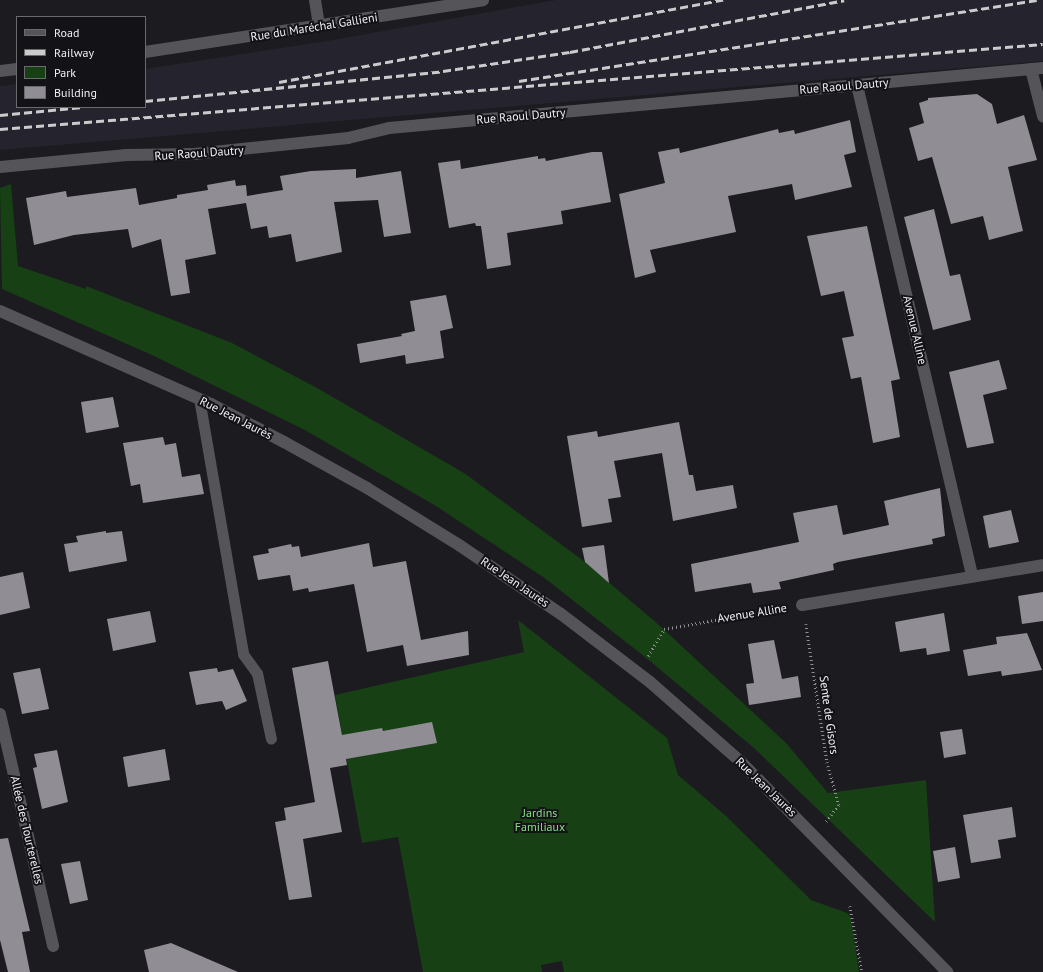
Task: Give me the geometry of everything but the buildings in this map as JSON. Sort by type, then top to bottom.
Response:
[{"type":"street","points":[[315,0],[319,26]]},
{"type":"street","name":"Rue du Maréchal Gallieni","points":[[146,52],[483,0]]},
{"type":"street","points":[[0,71],[16,69]]},
{"type":"street","points":[[1037,69],[1043,116]]},
{"type":"street","name":"Rue Raoul Dautry","points":[[0,167],[126,155],[168,156],[289,145],[348,138],[389,128],[1037,69]]},
{"type":"street","name":"Avenue Alline","points":[[857,85],[972,575]]},
{"type":"street","name":"Rue Jean Jaurès","points":[[0,311],[199,398],[367,488],[459,545],[561,614],[650,682],[740,761],[947,972]]},
{"type":"street","name":"Avenue Alline","points":[[802,605],[972,575],[1043,565]]},
{"type":"street","name":"Allée des Tourterelles","points":[[0,714],[54,946]]},
{"type":"lane","points":[[199,398],[243,654],[257,673],[271,739]]},
{"type":"path","name":"Avenue Alline","points":[[644,661],[664,629],[802,605]]},
{"type":"path","name":"Sente de Gisors","points":[[802,605],[812,654],[827,762],[839,805],[825,823]]},
{"type":"path","points":[[850,906],[862,972]]},
{"type":"shaded area","points":[[556,0],[1043,0],[1043,61],[0,150],[0,86],[16,84],[16,108],[146,108],[146,69],[327,41]]},
{"type":"green space","points":[[11,184],[18,266],[86,289],[86,286],[232,343],[317,388],[464,473],[585,562],[660,626],[786,743],[828,793],[926,780],[935,922],[754,748],[650,661],[546,579],[436,506],[305,430],[152,355],[2,289],[0,188]]},
{"type":"green space","name":"Jardins Familiaux","points":[[518,620],[667,738],[678,775],[726,816],[811,900],[847,913],[851,918],[859,972],[564,972],[562,961],[541,965],[542,972],[423,972],[398,837],[362,843],[335,695],[524,652]]},
{"type":"railway","points":[[279,82],[723,0]]},
{"type":"railway","points":[[146,101],[443,71],[570,52],[844,0]]},
{"type":"railway","points":[[519,81],[1037,0]]},
{"type":"railway","points":[[0,129],[1043,44]]},
{"type":"railway","points":[[0,115],[73,108]]}]
